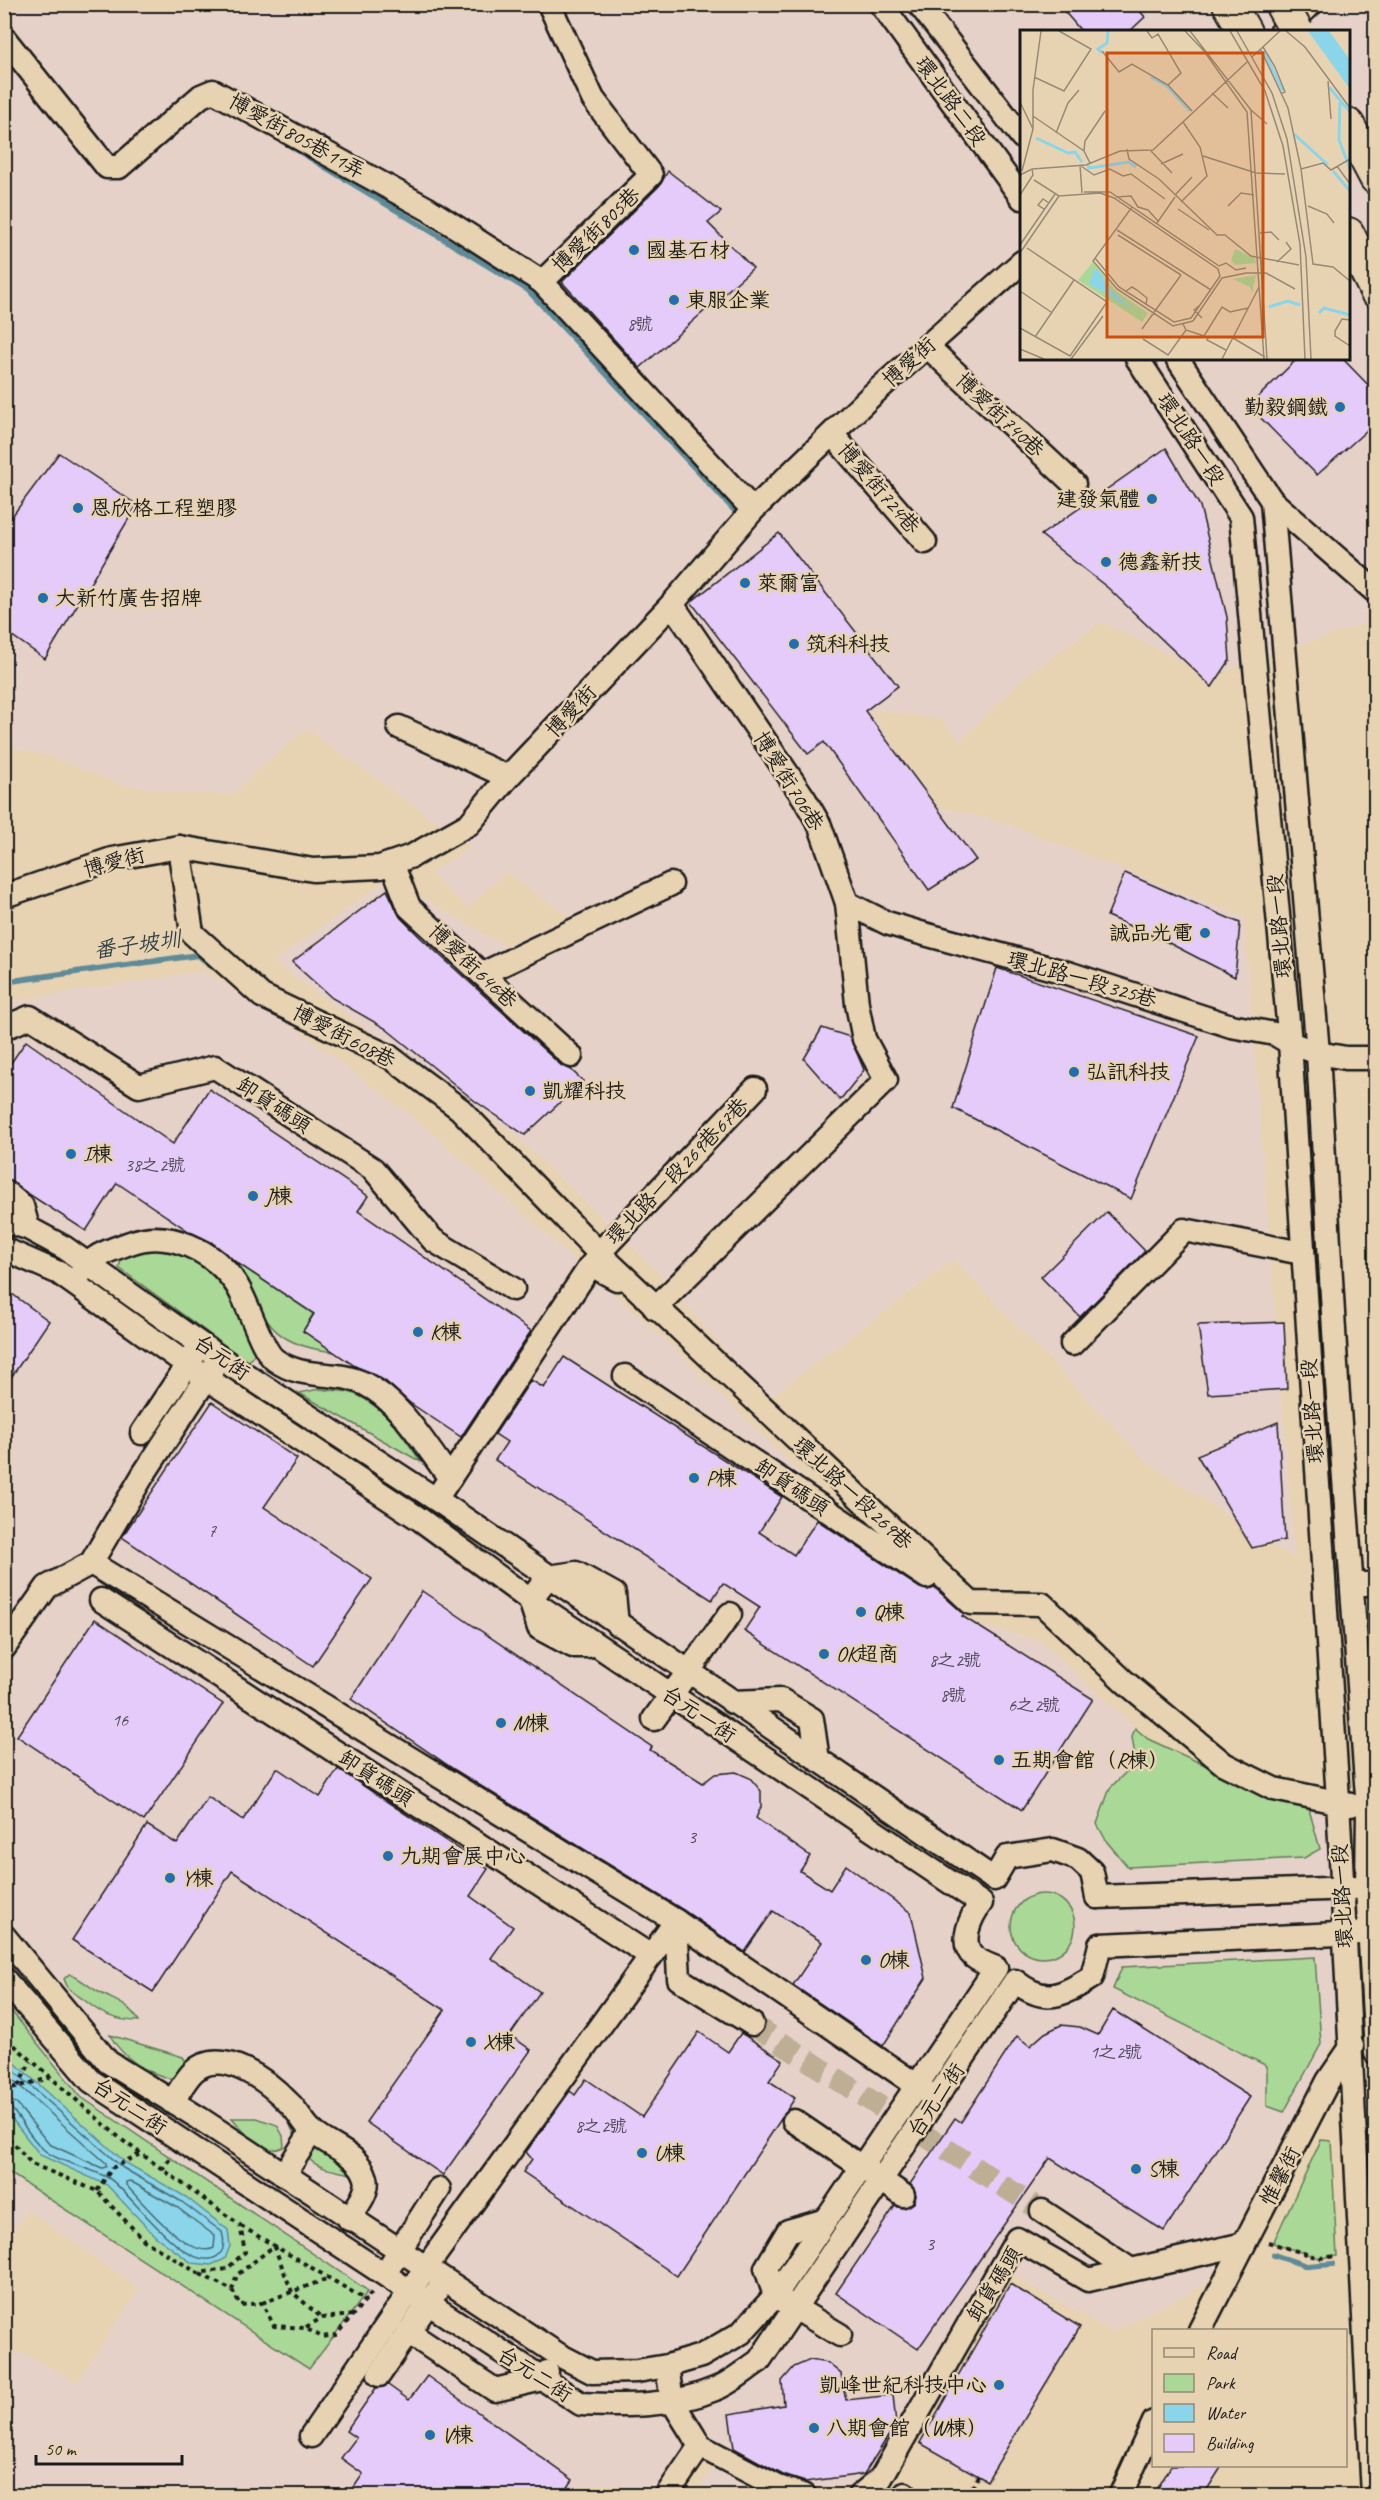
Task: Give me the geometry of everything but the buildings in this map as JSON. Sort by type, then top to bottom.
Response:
[{"type":"highway","points":[[1281,4],[1297,30]]},
{"type":"highway","points":[[1350,129],[1376,178]]},
{"type":"highway","points":[[1350,238],[1376,291]]},
{"type":"street","name":"博愛街805巷","points":[[549,4],[593,99],[651,175],[542,282],[753,510]]},
{"type":"street","name":"環北路二段","points":[[881,4],[1020,195]]},
{"type":"street","name":"環北路二段","points":[[919,4],[1020,134]]},
{"type":"street","points":[[1283,30],[1311,4]]},
{"type":"street","name":"博愛街805巷11弄","points":[[4,38],[107,167],[119,167],[201,96],[213,91],[428,209],[542,282]]},
{"type":"street","name":"博愛街","points":[[4,896],[112,859],[179,847],[314,870],[380,867],[412,856],[469,824],[508,777],[672,604],[753,510],[927,346],[1020,264]]},
{"type":"street","name":"博愛街740巷","points":[[927,346],[1074,484]]},
{"type":"street","name":"環北路一段","points":[[1138,360],[1241,518],[1290,1043],[1338,1800],[1373,2496]]},
{"type":"street","name":"環北路一段","points":[[1178,360],[1272,501],[1318,1053],[1352,1584],[1372,1811],[1367,1888],[1373,1933],[1375,2044]]},
{"type":"street","name":"博愛街724巷","points":[[832,434],[926,542]]},
{"type":"street","points":[[1272,501],[1376,592]]},
{"type":"street","name":"博愛街706巷","points":[[655,1308],[886,1080],[864,1039],[857,1004],[847,903],[820,826],[804,798],[672,604]]},
{"type":"street","points":[[399,727],[508,777]]},
{"type":"street","name":"博愛街608巷","points":[[179,847],[192,933],[262,996],[390,1057],[460,1109],[655,1308]]},
{"type":"street","name":"博愛街646巷","points":[[392,863],[410,907],[572,1056]]},
{"type":"street","points":[[482,974],[671,884]]},
{"type":"street","name":"環北路一段325巷","points":[[847,903],[887,922],[917,932],[1068,973],[1231,1026],[1275,1034],[1290,1043],[1318,1053],[1346,1058],[1376,1058]]},
{"type":"street","name":"卸貨碼頭","points":[[4,1028],[30,1017],[139,1086],[215,1067],[373,1169],[433,1240],[513,1289]]},
{"type":"street","name":"環北路一段269巷67巷","points":[[599,1253],[755,1089]]},
{"type":"street","points":[[4,1191],[22,1206],[28,1228]]},
{"type":"street","name":"台元街","points":[[4,1221],[28,1228],[87,1263],[220,1358],[436,1500]]},
{"type":"street","points":[[1072,1344],[1184,1230],[1302,1253]]},
{"type":"street","points":[[75,1285],[87,1263],[136,1240],[172,1238],[210,1257],[236,1283],[272,1358],[296,1373],[333,1375],[365,1384],[397,1409],[450,1478]]},
{"type":"street","name":"台元街","points":[[4,1249],[59,1273],[206,1378],[421,1520]]},
{"type":"street","points":[[548,1577],[530,1600],[421,1520],[556,1314],[591,1265],[639,1292]]},
{"type":"street","name":"環北路一段269巷","points":[[655,1308],[970,1603],[1042,1604],[1125,1682],[1224,1764],[1274,1789],[1338,1800],[1372,1811]]},
{"type":"street","points":[[142,1432],[202,1343]]},
{"type":"street","points":[[4,1648],[47,1587],[91,1563],[143,1475],[220,1358]]},
{"type":"street","points":[[266,1388],[282,1365]]},
{"type":"street","name":"卸貨碼頭","points":[[625,1376],[953,1594],[959,1592]]},
{"type":"street","name":"台元一街","points":[[436,1500],[994,1879]]},
{"type":"street","points":[[91,1563],[676,1921],[937,2099]]},
{"type":"street","points":[[1352,1584],[1376,1584]]},
{"type":"street","name":"卸貨碼頭","points":[[101,1600],[651,1956]]},
{"type":"street","name":"台元一街","points":[[530,1600],[539,1628],[573,1646],[599,1646],[981,1903]]},
{"type":"street","points":[[654,1719],[730,1614]]},
{"type":"street","points":[[732,1702],[782,1700],[812,1719],[818,1761]]},
{"type":"street","points":[[849,1814],[866,1793]]},
{"type":"street","points":[[1045,1862],[1065,1866],[1082,1877],[1098,1897],[1102,1912],[1100,1945],[1085,1968],[1068,1981],[1047,1986],[1026,1985],[1015,1981],[996,1968],[980,1944],[977,1923],[981,1903],[994,1879],[1025,1863],[1045,1862]]},
{"type":"street","points":[[1098,1897],[1367,1888]]},
{"type":"street","points":[[310,2436],[418,2298],[676,1921]]},
{"type":"street","points":[[676,1921],[679,1979],[752,2024]]},
{"type":"street","points":[[1100,1945],[1373,1933]]},
{"type":"street","name":"台元二街","points":[[4,1936],[108,2062],[559,2355],[592,2372],[637,2372],[667,2366],[701,2356],[741,2333],[775,2296],[996,1968]]},
{"type":"street","name":"台元二街","points":[[4,1979],[91,2081],[581,2404],[635,2406],[672,2401],[716,2389],[759,2361],[796,2310],[1015,1981]]},
{"type":"street","name":"惟馨街","points":[[1201,2329],[1328,2081],[1349,2048],[1375,2044]]},
{"type":"street","points":[[172,2102],[194,2071],[218,2063],[239,2067],[270,2086],[290,2103],[312,2131],[352,2157],[362,2169],[366,2186],[349,2219]]},
{"type":"street","points":[[794,2121],[903,2195]]},
{"type":"street","points":[[284,2175],[312,2131]]},
{"type":"street","points":[[384,2275],[439,2189]]},
{"type":"street","points":[[1042,2211],[1131,2270]]},
{"type":"street","name":"卸貨碼頭","points":[[859,2496],[881,2478],[1017,2239],[1088,2280],[1247,2240]]},
{"type":"street","points":[[775,2296],[840,2335]]},
{"type":"street","points":[[379,2375],[408,2332],[418,2298]]},
{"type":"street","points":[[408,2332],[495,2390],[542,2379],[559,2355]]},
{"type":"street","points":[[667,2366],[672,2401],[700,2446],[778,2487],[805,2496]]},
{"type":"street","points":[[1120,2496],[1152,2426]]},
{"type":"street","points":[[666,2496],[700,2446]]},
{"type":"path","points":[[4,2031],[14,2046],[140,2154],[240,2225],[366,2300]]},
{"type":"path","points":[[18,2086],[31,2061]]},
{"type":"path","points":[[4,2090],[51,2078]]},
{"type":"path","points":[[4,2133],[32,2164],[97,2191],[145,2241],[198,2273],[232,2290],[240,2305],[262,2303],[329,2278]]},
{"type":"path","points":[[97,2191],[112,2168],[140,2154]]},
{"type":"path","points":[[198,2273],[227,2270],[245,2252],[240,2225]]},
{"type":"path","points":[[1247,2240],[1319,2258],[1337,2256]]},
{"type":"path","points":[[232,2290],[237,2275],[274,2246]]},
{"type":"path","points":[[274,2246],[292,2292],[322,2318]]},
{"type":"path","points":[[262,2303],[274,2326],[305,2328],[322,2337],[336,2335],[384,2275]]},
{"type":"path","points":[[305,2328],[322,2318],[354,2314]]},
{"type":"path","points":[[968,2496],[978,2476]]},
{"type":"shaded area","points":[[5,5],[1375,5],[1375,614],[1360,625],[1211,676],[1101,622],[1024,677],[960,741],[942,720],[868,709],[936,806],[999,821],[1244,917],[1295,1560],[1147,1462],[954,1260],[767,1399],[657,1271],[513,1133],[273,962],[389,878],[505,946],[569,917],[505,872],[468,908],[430,873],[471,847],[307,729],[251,775],[233,795],[177,793],[116,783],[46,755],[5,746]]},
{"type":"shaded area","points":[[204,971],[291,1025],[426,1127],[673,1347],[939,1616],[1040,1640],[1148,1739],[1270,1795],[1336,1807],[1342,2025],[1207,2284],[1112,2332],[1008,2272],[873,2495],[695,2495],[720,2457],[708,2449],[676,2495],[4,2494],[5,2372],[18,2351],[77,2382],[139,2289],[28,2210],[5,2243],[5,1002]]},
{"type":"green space","points":[[145,1250],[169,1252],[188,1258],[205,1268],[218,1281],[229,1296],[256,1352],[248,1362],[119,1268],[121,1258]]},
{"type":"green space","points":[[237,1263],[313,1314],[303,1331],[335,1352],[295,1343],[281,1335],[262,1313]]},
{"type":"green space","points":[[320,1389],[349,1392],[377,1407],[394,1424],[421,1462],[299,1393]]},
{"type":"green space","points":[[1135,1728],[1148,1739],[1270,1795],[1307,1802],[1320,1849],[1304,1858],[1128,1867],[1107,1842],[1097,1824],[1110,1788],[1136,1762],[1132,1737]]},
{"type":"green space","points":[[1037,1894],[1049,1894],[1066,1903],[1073,1914],[1075,1926],[1073,1938],[1066,1949],[1049,1958],[1037,1958],[1025,1953],[1016,1944],[1011,1932],[1011,1920],[1016,1908],[1025,1899]]},
{"type":"green space","points":[[1315,1957],[1321,2044],[1284,2112],[1267,2106],[1267,2066],[1113,1989],[1122,1967]]},
{"type":"green space","points":[[69,1974],[125,2006],[139,2021],[115,2018],[96,2009],[69,1989],[64,1979]]},
{"type":"green space","points":[[4,2002],[81,2097],[368,2291],[309,2369],[5,2170]]},
{"type":"green space","points":[[110,2035],[183,2057],[191,2070],[178,2086],[171,2080],[137,2064],[117,2046]]},
{"type":"green space","points":[[288,2113],[355,2175],[325,2168],[311,2161],[300,2147],[290,2125]]},
{"type":"green space","points":[[232,2118],[257,2118],[277,2125],[283,2136],[284,2147],[267,2150],[260,2147]]},
{"type":"green space","points":[[1321,2140],[1331,2141],[1337,2256],[1319,2258],[1273,2243]]},
{"type":"water","points":[[5,2054],[126,2163],[186,2197],[228,2230],[230,2246],[225,2259],[211,2265],[192,2263],[155,2236],[107,2185],[40,2155],[5,2110]]},
{"type":"waterway","points":[[294,148],[528,290],[736,512]]},
{"type":"waterway","name":"番子坡圳","points":[[4,982],[198,955],[213,967]]},
{"type":"waterway","points":[[1274,2255],[1307,2266],[1333,2264]]},
{"type":"tunnel","points":[[752,2024],[1042,2211]]},
{"type":"place","name":"國基石材","points":[[634,250]]},
{"type":"place","name":"東服企業","points":[[674,300]]},
{"type":"place","name":"勤毅鋼鐵","points":[[1340,407]]},
{"type":"place","name":"建發氣體","points":[[1152,499]]},
{"type":"place","name":"恩欣格工程塑膠","points":[[78,508]]},
{"type":"place","name":"德鑫新技","points":[[1106,562]]},
{"type":"place","name":"萊爾富","points":[[745,583]]},
{"type":"place","name":"大新竹廣告招牌","points":[[43,598]]},
{"type":"place","name":"筑科科技","points":[[794,644]]},
{"type":"place","name":"誠品光電","points":[[1205,933]]},
{"type":"place","name":"弘訊科技","points":[[1074,1072]]},
{"type":"place","name":"凱耀科技","points":[[530,1091]]},
{"type":"place","name":"I棟","points":[[71,1154]]},
{"type":"place","name":"J棟","points":[[253,1196]]},
{"type":"place","name":"K棟","points":[[418,1332]]},
{"type":"place","name":"P棟","points":[[694,1478]]},
{"type":"place","name":"Q棟","points":[[861,1612]]},
{"type":"place","name":"OK超商","points":[[824,1654]]},
{"type":"place","name":"M棟","points":[[501,1723]]},
{"type":"place","name":"五期會館（R棟）","points":[[999,1760]]},
{"type":"place","name":"九期會展中心","points":[[388,1856]]},
{"type":"place","name":"Y棟","points":[[170,1878]]},
{"type":"place","name":"O棟","points":[[866,1960]]},
{"type":"place","name":"X棟","points":[[471,2042]]},
{"type":"place","name":"U棟","points":[[642,2153]]},
{"type":"place","name":"S棟","points":[[1136,2169]]},
{"type":"place","name":"凱峰世紀科技中心","points":[[999,2385]]},
{"type":"place","name":"八期會館（W棟）","points":[[814,2428]]},
{"type":"place","name":"V棟","points":[[430,2435]]}]
